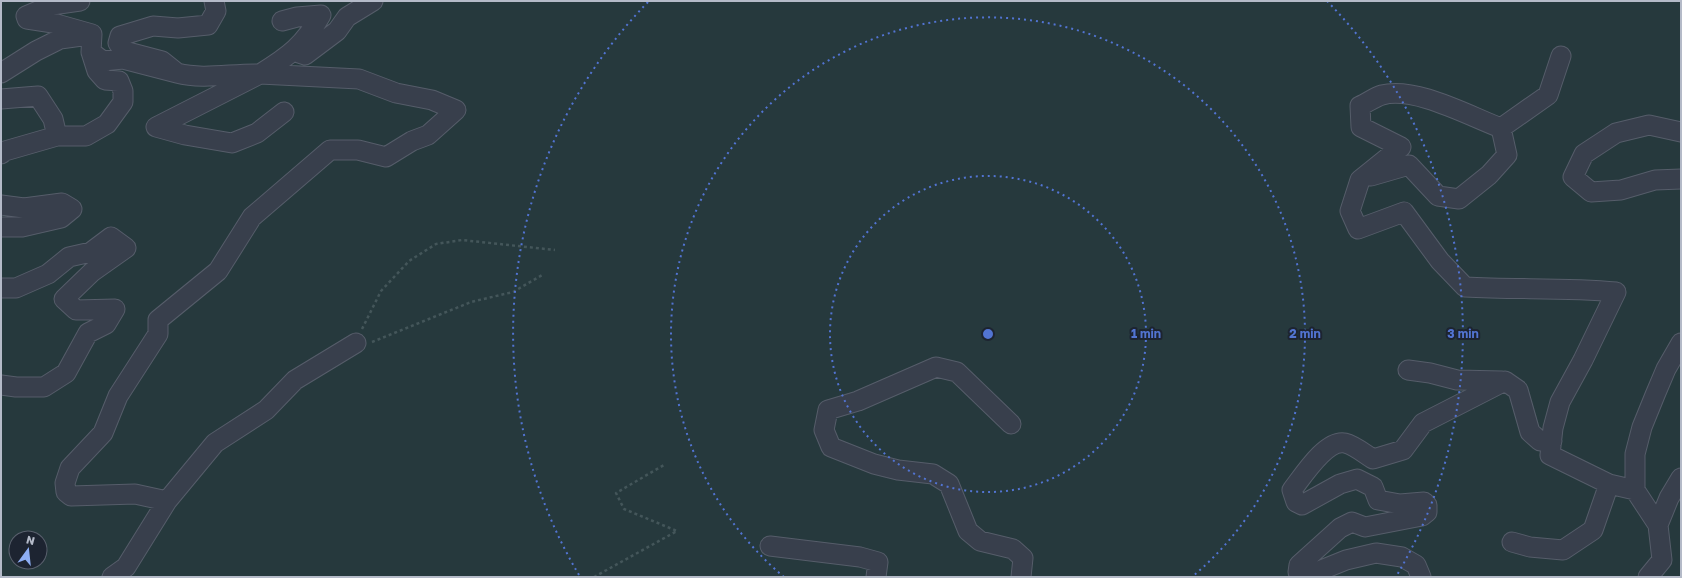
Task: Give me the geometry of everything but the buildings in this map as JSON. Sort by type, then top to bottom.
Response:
[{"type":"street","points":[[80,1],[52,5],[26,16],[27,19],[53,22],[92,43],[103,61],[122,58],[193,77],[238,73],[359,78],[396,93],[432,100],[456,110],[428,135],[412,141],[386,157],[358,150],[330,150],[252,217],[218,271],[158,320],[158,334],[118,396],[103,433],[70,468],[65,483],[66,492],[71,496],[135,494],[167,501]]},
{"type":"street","points":[[177,73],[162,61],[124,51],[118,43],[120,36],[153,26],[178,28],[208,25],[216,11],[214,1]]},
{"type":"street","points":[[282,22],[297,17],[321,15],[299,53],[305,54],[337,31],[347,17],[373,1]]},
{"type":"street","points":[[284,112],[257,133],[232,143],[185,135],[156,127],[260,74],[288,56],[310,34]]},
{"type":"street","points":[[1,73],[36,51],[60,39],[92,43]]},
{"type":"street","points":[[1,154],[5,151],[57,136],[86,136],[107,124],[123,102],[123,91],[119,81],[106,80],[97,71],[92,43]]},
{"type":"street","points":[[1501,128],[1548,95],[1561,56]]},
{"type":"street","points":[[1501,128],[1441,103],[1414,94],[1383,95],[1360,106],[1360,127],[1401,147],[1360,180],[1350,211],[1358,229],[1404,212],[1440,261],[1465,287],[1506,289],[1569,289],[1616,292],[1583,360],[1560,402],[1550,455],[1609,484],[1635,490]]},
{"type":"street","points":[[1,99],[38,96],[53,118],[57,136]]},
{"type":"street","points":[[1681,132],[1649,125],[1616,132],[1584,154],[1573,177],[1591,192],[1621,190],[1655,180],[1681,179]]},
{"type":"street","points":[[1360,180],[1409,165],[1438,196],[1460,199],[1490,175],[1507,155],[1501,128]]},
{"type":"street","points":[[1,204],[24,208],[62,202],[72,209],[61,218],[22,227],[1,227]]},
{"type":"street","points":[[1,288],[16,288],[48,274],[69,257],[91,252],[111,237],[126,248],[92,272],[64,299],[76,310],[115,309],[106,324],[88,333],[66,373],[44,387],[16,387],[1,385]]},
{"type":"street","points":[[112,577],[126,567],[167,501],[215,443],[266,410],[295,380],[356,342]]},
{"type":"street","points":[[1648,577],[1662,560],[1658,525],[1635,490],[1634,454],[1642,427],[1666,369],[1681,343]]},
{"type":"street","points":[[1011,424],[957,372],[936,367],[858,401],[828,410],[824,430],[831,447],[874,464],[898,470],[933,474],[949,484],[968,531],[980,541],[1013,550],[1024,558],[1021,577]]},
{"type":"street","points":[[1408,370],[1430,373],[1457,380],[1506,381],[1518,390],[1530,432],[1540,441],[1552,441]]},
{"type":"street","points":[[1421,577],[1416,564],[1402,556],[1376,553],[1346,560],[1303,577],[1298,572],[1299,565],[1340,528],[1352,522],[1365,527],[1422,516],[1427,512],[1427,505],[1424,502],[1400,504],[1378,500],[1373,487],[1357,479],[1340,484],[1302,505],[1296,502],[1292,490],[1324,450],[1334,444],[1345,443],[1373,459],[1403,450],[1423,423],[1506,381]]},
{"type":"street","points":[[1658,525],[1669,498],[1681,478]]},
{"type":"street","points":[[1512,542],[1530,547],[1563,550],[1593,530],[1609,484]]},
{"type":"street","points":[[770,546],[860,557],[878,562],[876,577]]},
{"type":"path","points":[[544,274],[513,292],[471,302],[369,343],[356,342],[380,291],[409,261],[436,244],[462,240],[555,250]]},
{"type":"path","points":[[594,577],[677,531],[624,510],[616,492],[664,465]]},
{"type":"green space","points":[[1,1],[1681,1],[1681,577],[1,577]]}]
